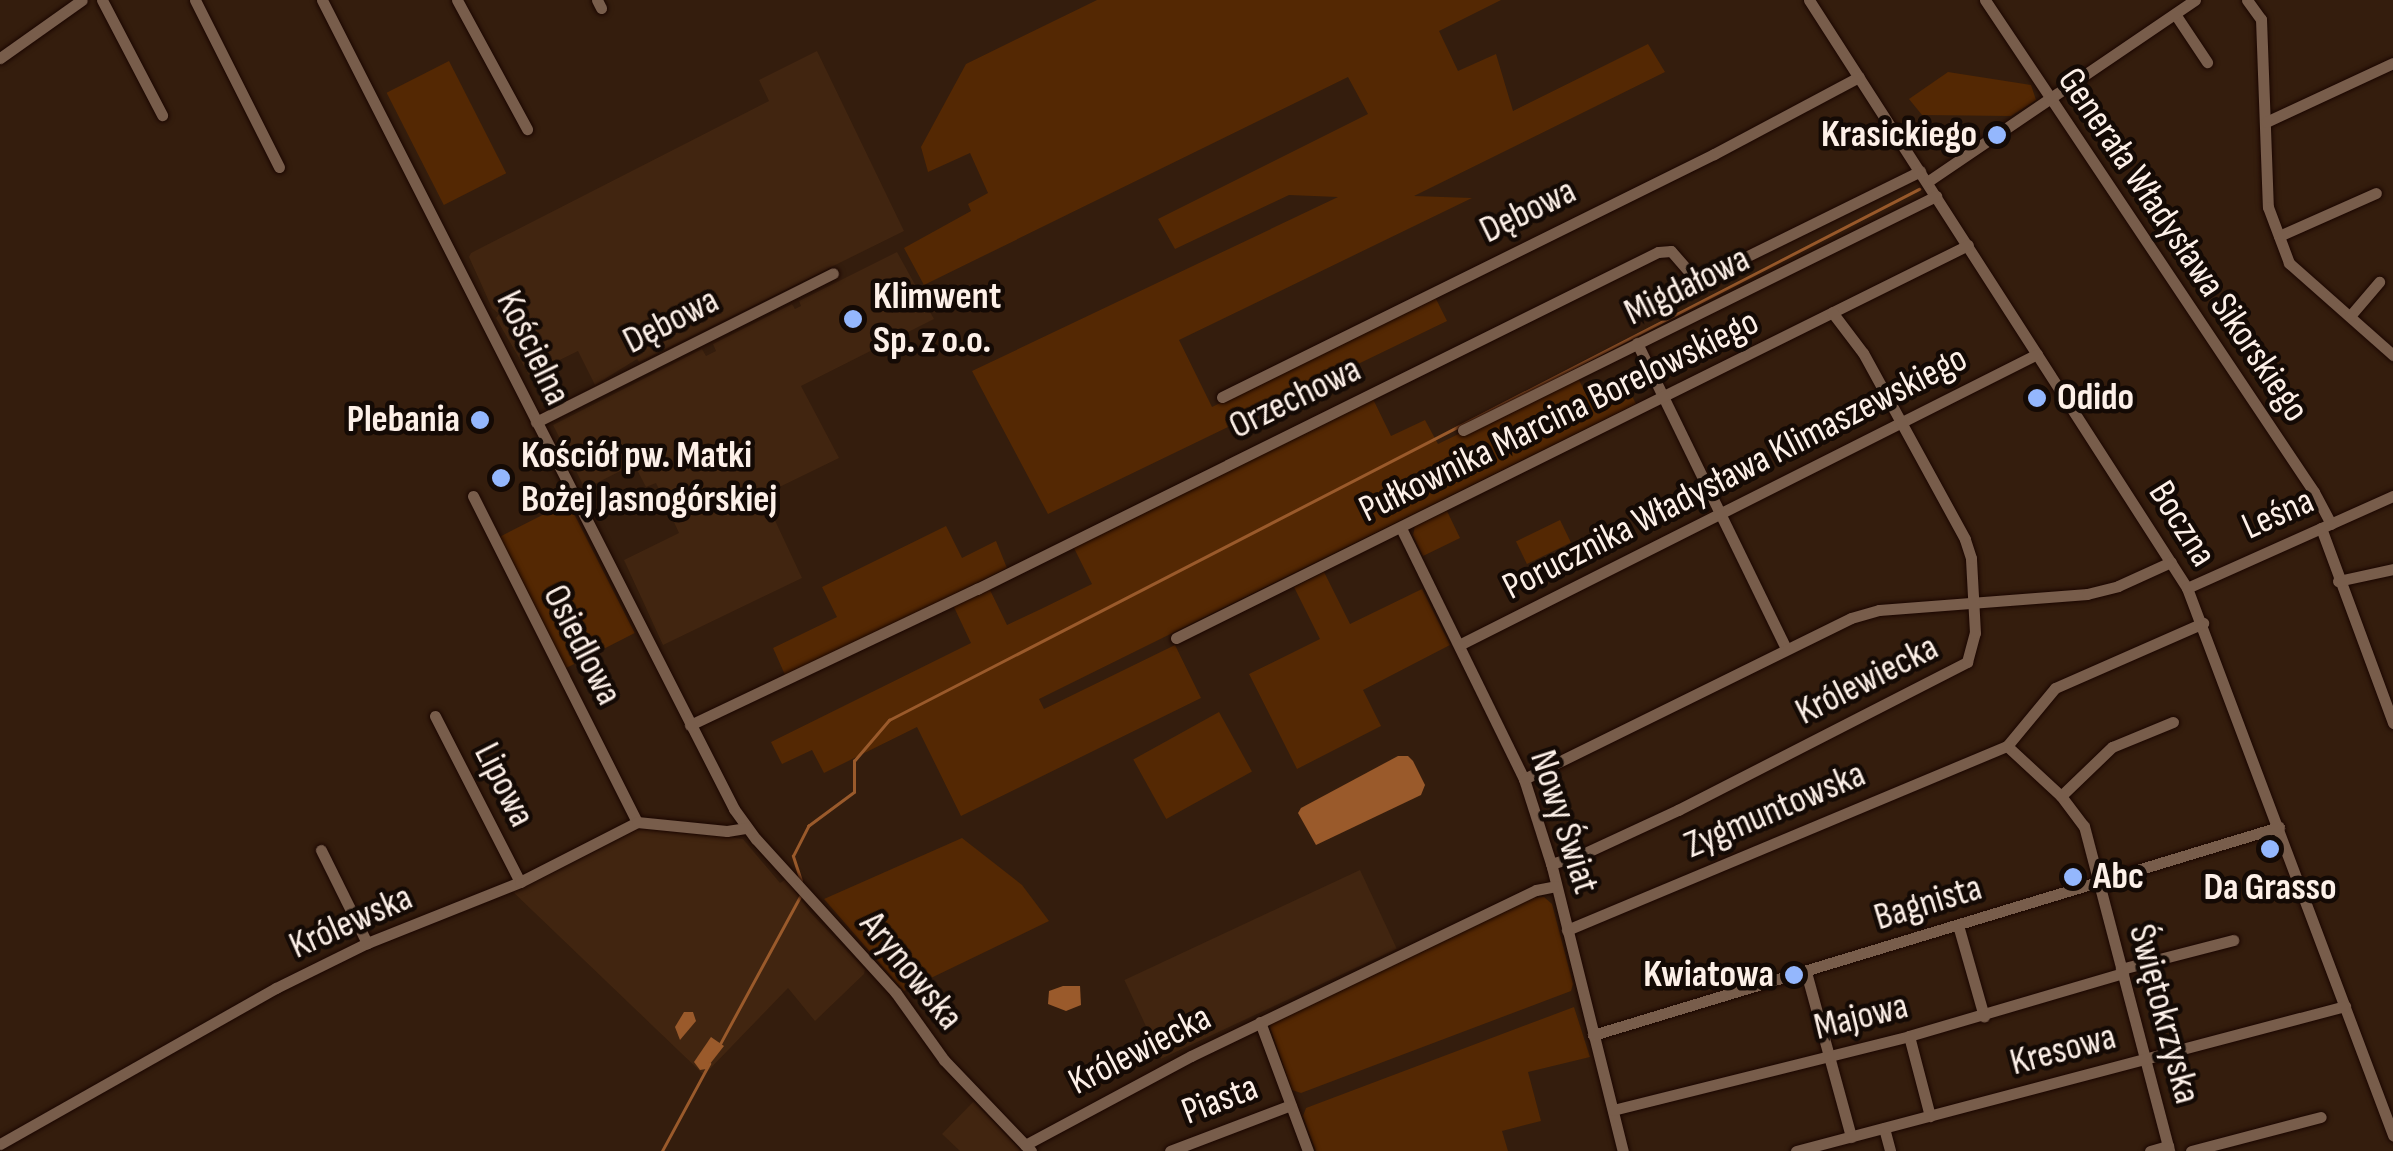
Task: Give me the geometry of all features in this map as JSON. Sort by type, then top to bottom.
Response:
[{"type":"street","points":[[0,58],[82,0]]},
{"type":"street","points":[[102,0],[162,115]]},
{"type":"street","points":[[194,0],[279,167]]},
{"type":"street","name":"Kościelna","points":[[322,0],[429,202],[690,725],[747,828]]},
{"type":"street","points":[[457,0],[527,129]]},
{"type":"street","name":"Boczna","points":[[1809,0],[2187,588],[2393,1135]]},
{"type":"street","name":"Generała Władysława Sikorskiego","points":[[1985,0],[2049,99],[2089,150],[2314,492],[2326,526]]},
{"type":"street","points":[[1924,177],[2196,0]]},
{"type":"street","points":[[2247,0],[2261,18],[2268,207],[2279,236],[2297,274],[2393,355]]},
{"type":"street","points":[[2175,14],[2207,62]]},
{"type":"street","points":[[2266,122],[2393,63]]},
{"type":"street","name":"Dębowa","points":[[1222,397],[1714,154],[1859,77]]},
{"type":"street","name":"Orzechowa","points":[[690,725],[977,590],[1658,252],[1671,251],[1692,274],[1703,278],[1924,177]]},
{"type":"street","points":[[2279,236],[2376,193]]},
{"type":"street","name":"Migdałowa","points":[[1464,430],[1936,196]]},
{"type":"street","name":"Pułkownika Marcina Borelowskiego","points":[[1176,638],[1968,245]]},
{"type":"street","name":"Dębowa","points":[[536,422],[833,274]]},
{"type":"street","points":[[2350,316],[2379,282]]},
{"type":"street","name":"Królewiecka","points":[[1551,864],[1678,810],[1962,666],[1974,634],[1966,539],[1863,353],[1832,312]]},
{"type":"street","points":[[1637,343],[1786,648]]},
{"type":"street","name":"Porucznika Władysława Klimaszewskiego","points":[[1459,645],[2037,354]]},
{"type":"street","name":"Osiedlowa","points":[[473,496],[636,822]]},
{"type":"street","name":"Leśna","points":[[2187,588],[2393,496]]},
{"type":"street","points":[[2326,526],[2338,581],[2387,686],[2393,723]]},
{"type":"street","name":"Nowy Świat","points":[[1401,528],[1524,779],[1551,864],[1623,1151]]},
{"type":"street","points":[[1524,779],[1842,622],[1880,610],[2106,590],[2171,562]]},
{"type":"street","points":[[2338,581],[2393,569]]},
{"type":"street","points":[[2007,746],[2055,688],[2203,623]]},
{"type":"street","name":"Lipowa","points":[[435,716],[520,882]]},
{"type":"street","points":[[2061,796],[2112,746],[2172,722]]},
{"type":"street","name":"Świętokrzyska","points":[[2007,746],[2061,796],[2084,826],[2169,1149]]},
{"type":"street","name":"Zygmuntowska","points":[[1567,930],[2007,746]]},
{"type":"street","points":[[636,822],[728,831],[747,828]]},
{"type":"street","name":"Królewska","points":[[0,1144],[276,988],[367,944],[520,882],[636,822]]},
{"type":"street","name":"Bagnista","points":[[1593,1035],[2280,827]]},
{"type":"street","name":"Arynowska","points":[[747,828],[896,994],[950,1067],[1028,1148]]},
{"type":"street","points":[[321,850],[367,944]]},
{"type":"street","name":"Królewiecka","points":[[1028,1148],[1260,1022],[1536,890],[1556,886]]},
{"type":"street","points":[[1958,925],[1984,1016]]},
{"type":"street","name":"Majowa","points":[[1613,1110],[1984,1016],[2233,940]]},
{"type":"street","points":[[1806,972],[1850,1137]]},
{"type":"street","name":"Kresowa","points":[[1796,1151],[2346,1006]]},
{"type":"street","points":[[1260,1022],[1308,1151]]},
{"type":"street","points":[[1909,1036],[1930,1116]]},
{"type":"street","name":"Piasta","points":[[1170,1151],[1292,1105]]},
{"type":"street","points":[[2191,1151],[2321,1118]]},
{"type":"street","points":[[1884,1128],[1890,1151]]},
{"type":"street","points":[[2150,1151],[2169,1149]]},
{"type":"shaded area","points":[[1097,0],[1501,0],[1439,31],[1458,71],[1496,54],[1513,111],[1648,44],[1665,72],[1414,196],[1472,198],[1179,340],[1212,407],[1435,297],[1447,321],[1048,514],[972,371],[1338,197],[1289,195],[1175,249],[1158,219],[1368,114],[1348,77],[924,285],[904,248],[971,211],[968,204],[988,193],[970,153],[928,172],[921,147],[966,64]]},
{"type":"shaded area","points":[[817,51],[904,231],[639,362],[637,359],[595,385],[578,351],[529,375],[496,318],[499,314],[492,308],[469,257],[471,253],[769,101],[759,80]]},
{"type":"shaded area","points":[[449,61],[506,173],[444,205],[387,93]]},
{"type":"shaded area","points":[[1948,72],[2031,85],[2036,100],[2011,116],[1922,115],[1909,99]]},
{"type":"shaded area","points":[[897,252],[934,319],[801,386],[839,458],[763,495],[802,578],[663,645],[624,560],[679,533],[656,483],[646,487],[634,464],[585,489],[553,425],[702,349],[706,356],[716,351],[713,344],[792,304],[795,309],[801,306],[799,301]]},
{"type":"shaded area","points":[[1577,376],[1587,396],[1623,378],[1636,404],[1039,699],[1044,709],[1175,645],[1201,698],[961,816],[917,727],[824,773],[812,750],[782,764],[771,742],[971,643],[953,605],[989,588],[1007,625],[1092,584],[1073,546],[1373,399],[1391,436],[1425,420],[1438,444]]},
{"type":"shaded area","points":[[568,502],[635,633],[565,668],[499,537]]},
{"type":"shaded area","points":[[1447,511],[1460,538],[1423,556],[1413,535],[1415,526]]},
{"type":"shaded area","points":[[1560,520],[1571,542],[1527,564],[1516,541]]},
{"type":"shaded area","points":[[946,526],[962,558],[996,541],[1007,568],[786,677],[773,648],[837,617],[822,587]]},
{"type":"shaded area","points":[[1324,572],[1350,624],[1422,589],[1450,645],[1363,690],[1381,726],[1297,769],[1249,674],[1320,639],[1294,587]]},
{"type":"shaded area","points":[[1219,712],[1252,771],[1166,819],[1133,760]]},
{"type":"shaded area","points":[[1398,756],[1408,756],[1413,761],[1425,785],[1421,795],[1316,845],[1298,813],[1301,808]]},
{"type":"shaded area","points":[[640,825],[743,839],[780,883],[786,879],[810,912],[865,970],[864,974],[815,1021],[788,988],[704,1075],[511,890]]},
{"type":"shaded area","points":[[962,838],[1022,885],[1049,921],[904,991],[824,899]]},
{"type":"shaded area","points":[[1360,870],[1397,949],[1161,1059],[1124,980]]},
{"type":"shaded area","points":[[1544,897],[1552,904],[1573,984],[1571,991],[1301,1093],[1292,1090],[1269,1024],[1529,898]]},
{"type":"shaded area","points":[[1080,986],[1081,1005],[1066,1011],[1048,1004],[1049,991]]},
{"type":"shaded area","points":[[1574,1007],[1590,1057],[1528,1072],[1541,1121],[1502,1131],[1508,1151],[1316,1151],[1303,1116],[1306,1108]]},
{"type":"shaded area","points":[[684,1012],[693,1012],[696,1021],[680,1040],[675,1027]]},
{"type":"shaded area","points":[[711,1037],[724,1046],[706,1069],[700,1070],[694,1062]]},
{"type":"shaded area","points":[[973,1102],[1021,1151],[960,1151],[942,1134]]},
{"type":"waterway","points":[[801,881],[793,856],[808,826],[854,792],[854,761],[889,720],[1919,189]]},
{"type":"waterway","points":[[720,1044],[802,893]]},
{"type":"waterway","points":[[662,1151],[709,1064]]},
{"type":"place","name":"Krasickiego","points":[[1997,135]]},
{"type":"place","name":"Klimwent Sp. z o.o.","points":[[853,319]]},
{"type":"place","name":"Odido","points":[[2037,398]]},
{"type":"place","name":"Plebania","points":[[480,420]]},
{"type":"place","name":"Kościół pw. Matki Bożej Jasnogórskiej","points":[[501,478]]},
{"type":"place","name":"Da Grasso","points":[[2270,849]]},
{"type":"place","name":"Abc","points":[[2073,877]]},
{"type":"place","name":"Kwiatowa","points":[[1794,975]]}]
